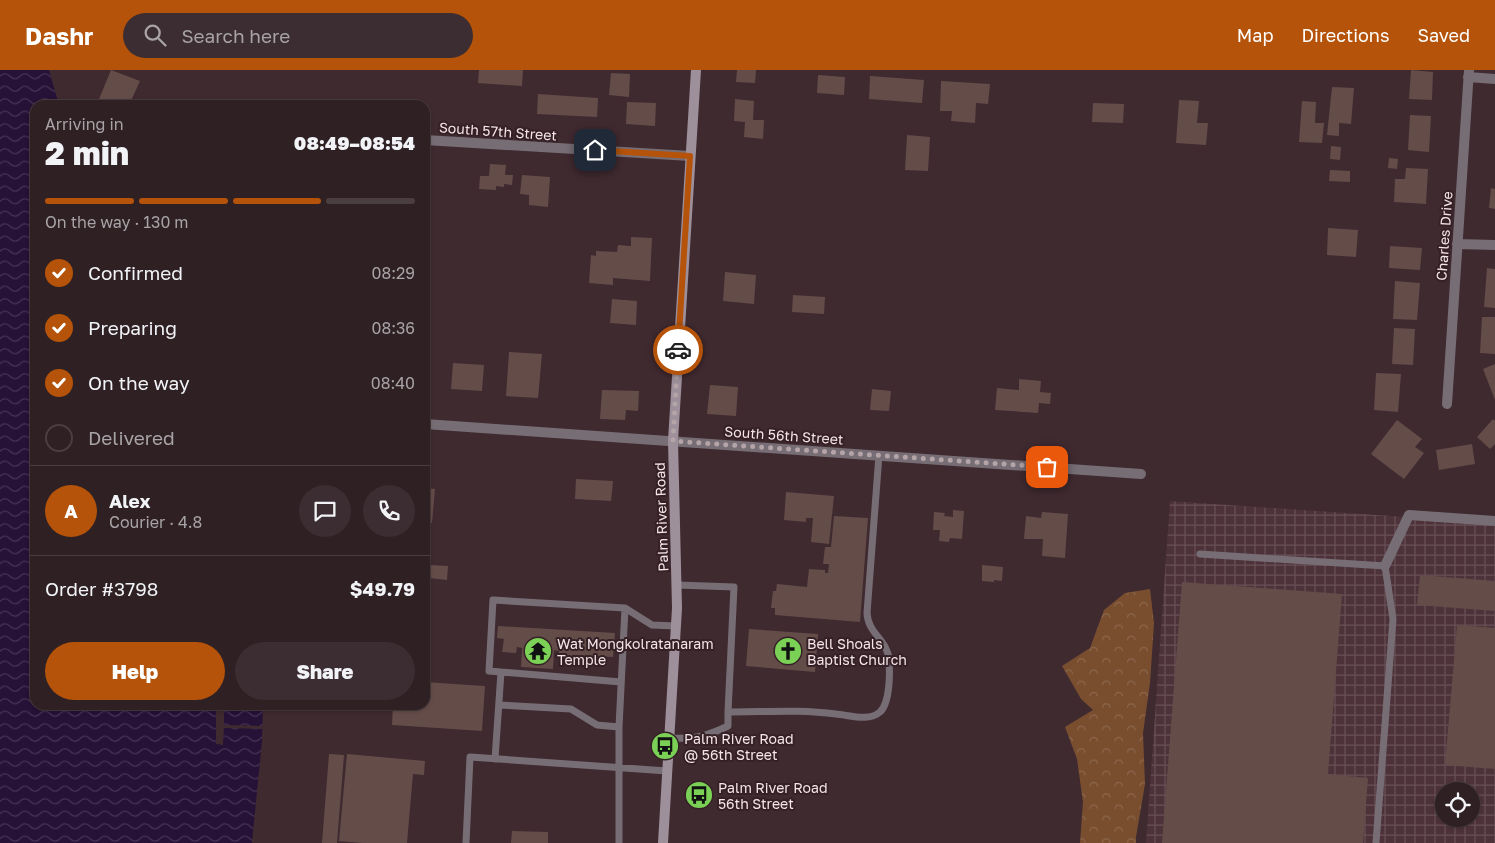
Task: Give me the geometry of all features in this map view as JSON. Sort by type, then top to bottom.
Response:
[{"type":"street","name":"Palm River Road","points":[[663,843],[676,626],[677,585],[673,441],[696,70]]},
{"type":"street","points":[[1469,74],[1495,79]]},
{"type":"street","name":"Charles Drive","points":[[1447,404],[1469,74]]},
{"type":"street","name":"South 57th Street","points":[[430,140],[690,156]]},
{"type":"street","points":[[1457,244],[1495,245]]},
{"type":"street","name":"South 56th Street","points":[[430,424],[1141,474]]},
{"type":"street","points":[[1385,566],[1409,515],[1495,521]]},
{"type":"lane","points":[[728,712],[818,711],[865,717],[877,714],[884,707],[888,688],[888,654],[867,620],[879,455]]},
{"type":"lane","points":[[1200,554],[1385,566],[1393,619],[1376,843]]},
{"type":"lane","points":[[670,738],[689,739],[708,736],[728,726],[734,587],[677,585]]},
{"type":"lane","points":[[621,682],[490,671],[493,600],[625,608],[652,625],[676,626]]},
{"type":"lane","points":[[619,843],[619,727],[625,608]]},
{"type":"lane","points":[[495,759],[501,672]]},
{"type":"lane","points":[[499,705],[571,709],[596,725],[619,727]]},
{"type":"lane","points":[[466,843],[470,757],[667,771]]},
{"type":"shaded area","points":[[1170,501],[1495,523],[1495,843],[1146,843]]},
{"type":"green space","points":[[1150,589],[1154,623],[1150,683],[1143,733],[1145,784],[1136,843],[1080,843],[1083,802],[1077,759],[1065,727],[1093,710],[1081,699],[1062,666],[1090,648],[1104,610],[1125,593]]},
{"type":"water","points":[[0,70],[49,70],[58,100],[30,100],[30,710],[263,710],[262,741],[252,843],[0,843]]},
{"type":"pier","points":[[216,710],[224,710],[224,725],[262,726],[263,729],[224,728],[223,745],[216,744]]},
{"type":"building","points":[[111,70],[140,81],[131,100],[99,99]]},
{"type":"building","points":[[479,70],[523,70],[522,86],[478,83]]},
{"type":"building","points":[[737,70],[756,70],[755,83],[736,82]]},
{"type":"building","points":[[1411,70],[1433,72],[1432,100],[1409,99]]},
{"type":"building","points":[[611,73],[630,74],[629,97],[609,95]]},
{"type":"building","points":[[818,75],[845,77],[844,95],[817,93]]},
{"type":"building","points":[[870,76],[924,80],[922,103],[869,99]]},
{"type":"building","points":[[941,81],[990,84],[988,104],[976,103],[975,123],[951,121],[952,111],[940,111]]},
{"type":"building","points":[[1332,87],[1354,88],[1351,124],[1339,123],[1339,136],[1327,135]]},
{"type":"building","points":[[538,94],[598,98],[597,117],[537,114]]},
{"type":"building","points":[[735,99],[754,101],[753,120],[764,120],[763,139],[744,137],[745,122],[734,121]]},
{"type":"building","points":[[1179,100],[1199,101],[1197,123],[1208,123],[1206,145],[1176,143]]},
{"type":"building","points":[[1302,101],[1316,102],[1315,123],[1324,123],[1322,143],[1299,142]]},
{"type":"building","points":[[627,102],[656,103],[655,126],[626,124]]},
{"type":"building","points":[[1093,103],[1124,104],[1123,123],[1092,122]]},
{"type":"building","points":[[1410,115],[1431,116],[1429,152],[1408,150]]},
{"type":"building","points":[[907,135],[930,137],[928,171],[905,170]]},
{"type":"building","points":[[1331,146],[1341,147],[1340,160],[1330,159]]},
{"type":"building","points":[[1389,158],[1398,159],[1397,169],[1388,168]]},
{"type":"building","points":[[490,164],[506,165],[505,175],[513,175],[512,185],[496,186],[496,190],[479,189],[480,176],[489,176]]},
{"type":"building","points":[[1406,168],[1428,169],[1426,204],[1394,202],[1395,179],[1405,179]]},
{"type":"building","points":[[1330,170],[1350,171],[1350,182],[1329,181]]},
{"type":"building","points":[[522,175],[550,177],[548,207],[529,205],[529,195],[520,194]]},
{"type":"building","points":[[1491,188],[1495,189],[1495,209],[1489,208]]},
{"type":"building","points":[[1328,228],[1358,230],[1356,257],[1327,255]]},
{"type":"building","points":[[631,237],[652,238],[650,281],[613,278],[613,285],[589,283],[591,255],[596,256],[596,251],[617,252],[618,245],[631,246]]},
{"type":"building","points":[[1390,246],[1422,248],[1420,270],[1389,268]]},
{"type":"building","points":[[1487,268],[1495,269],[1495,308],[1484,307]]},
{"type":"building","points":[[725,272],[756,275],[754,304],[723,301]]},
{"type":"building","points":[[1395,281],[1420,283],[1417,320],[1393,319]]},
{"type":"building","points":[[793,295],[825,297],[824,314],[792,312]]},
{"type":"building","points":[[612,299],[637,301],[636,325],[610,323]]},
{"type":"building","points":[[1482,317],[1495,317],[1495,354],[1480,353]]},
{"type":"building","points":[[1394,328],[1415,329],[1413,365],[1392,364]]},
{"type":"building","points":[[509,352],[542,354],[538,398],[506,396]]},
{"type":"building","points":[[453,363],[484,365],[482,391],[451,389]]},
{"type":"building","points":[[1495,364],[1495,400],[1483,369]]},
{"type":"building","points":[[1376,373],[1401,374],[1398,412],[1374,410]]},
{"type":"building","points":[[1019,379],[1041,381],[1040,392],[1051,393],[1050,404],[1039,403],[1038,413],[995,410],[997,388],[1019,390]]},
{"type":"building","points":[[710,385],[738,387],[736,416],[707,414]]},
{"type":"building","points":[[872,389],[891,391],[889,411],[870,410]]},
{"type":"building","points":[[602,390],[639,391],[638,411],[626,410],[625,420],[600,419]]},
{"type":"building","points":[[1493,419],[1495,421],[1495,444],[1490,449],[1477,437]]},
{"type":"building","points":[[1397,420],[1422,439],[1415,447],[1424,453],[1404,479],[1371,454]]},
{"type":"building","points":[[1472,444],[1475,464],[1439,470],[1436,450]]},
{"type":"building","points":[[576,479],[613,481],[611,501],[575,499]]},
{"type":"building","points":[[430,488],[435,489],[432,523],[430,523]]},
{"type":"building","points":[[786,492],[834,496],[829,544],[811,542],[813,518],[806,518],[806,522],[784,520]]},
{"type":"building","points":[[953,510],[964,511],[962,539],[950,538],[949,542],[939,541],[940,530],[933,530],[934,512],[945,513],[944,516],[953,517]]},
{"type":"building","points":[[1042,512],[1068,514],[1065,558],[1042,556],[1043,539],[1024,539],[1026,516],[1041,518]]},
{"type":"building","points":[[834,516],[868,518],[860,622],[775,615],[775,608],[771,608],[773,591],[776,591],[777,584],[807,587],[809,569],[825,570],[825,573],[828,573],[829,564],[823,564],[825,547],[831,547]]},
{"type":"building","points":[[430,565],[448,566],[447,580],[430,578]]},
{"type":"building","points":[[982,565],[1003,567],[1002,581],[982,581]]},
{"type":"building","points":[[1420,575],[1495,581],[1495,611],[1417,605]]},
{"type":"building","points":[[1182,582],[1342,594],[1328,774],[1368,778],[1363,843],[1162,843]]},
{"type":"building","points":[[1457,625],[1495,628],[1495,769],[1445,765]]},
{"type":"building","points":[[498,626],[615,633],[613,657],[572,655],[572,658],[559,657],[559,651],[554,650],[553,669],[521,667],[522,648],[517,647],[516,653],[502,652],[504,639],[497,638]]},
{"type":"building","points":[[749,629],[818,634],[815,672],[746,666]]},
{"type":"building","points":[[430,682],[485,686],[482,731],[392,725],[393,710],[430,710]]},
{"type":"building","points":[[329,754],[344,755],[337,843],[322,843]]},
{"type":"building","points":[[347,754],[425,761],[424,775],[413,774],[407,843],[339,841]]},
{"type":"building","points":[[512,831],[548,832],[548,843],[511,843]]},
{"type":"way so far","points":[[678,350],[673,441],[1047,467]]},
{"type":"place","name":"Wat Mongkolratanaram Temple","points":[[538,651]]},
{"type":"place","name":"Bell Shoals Baptist Church","points":[[788,651]]},
{"type":"place","name":"Palm River Road @ 56th Street","points":[[665,746]]},
{"type":"place","name":"Palm River Road 56th Street","points":[[699,795]]},
{"type":"route","points":[[595,150],[690,156],[678,350]]}]
